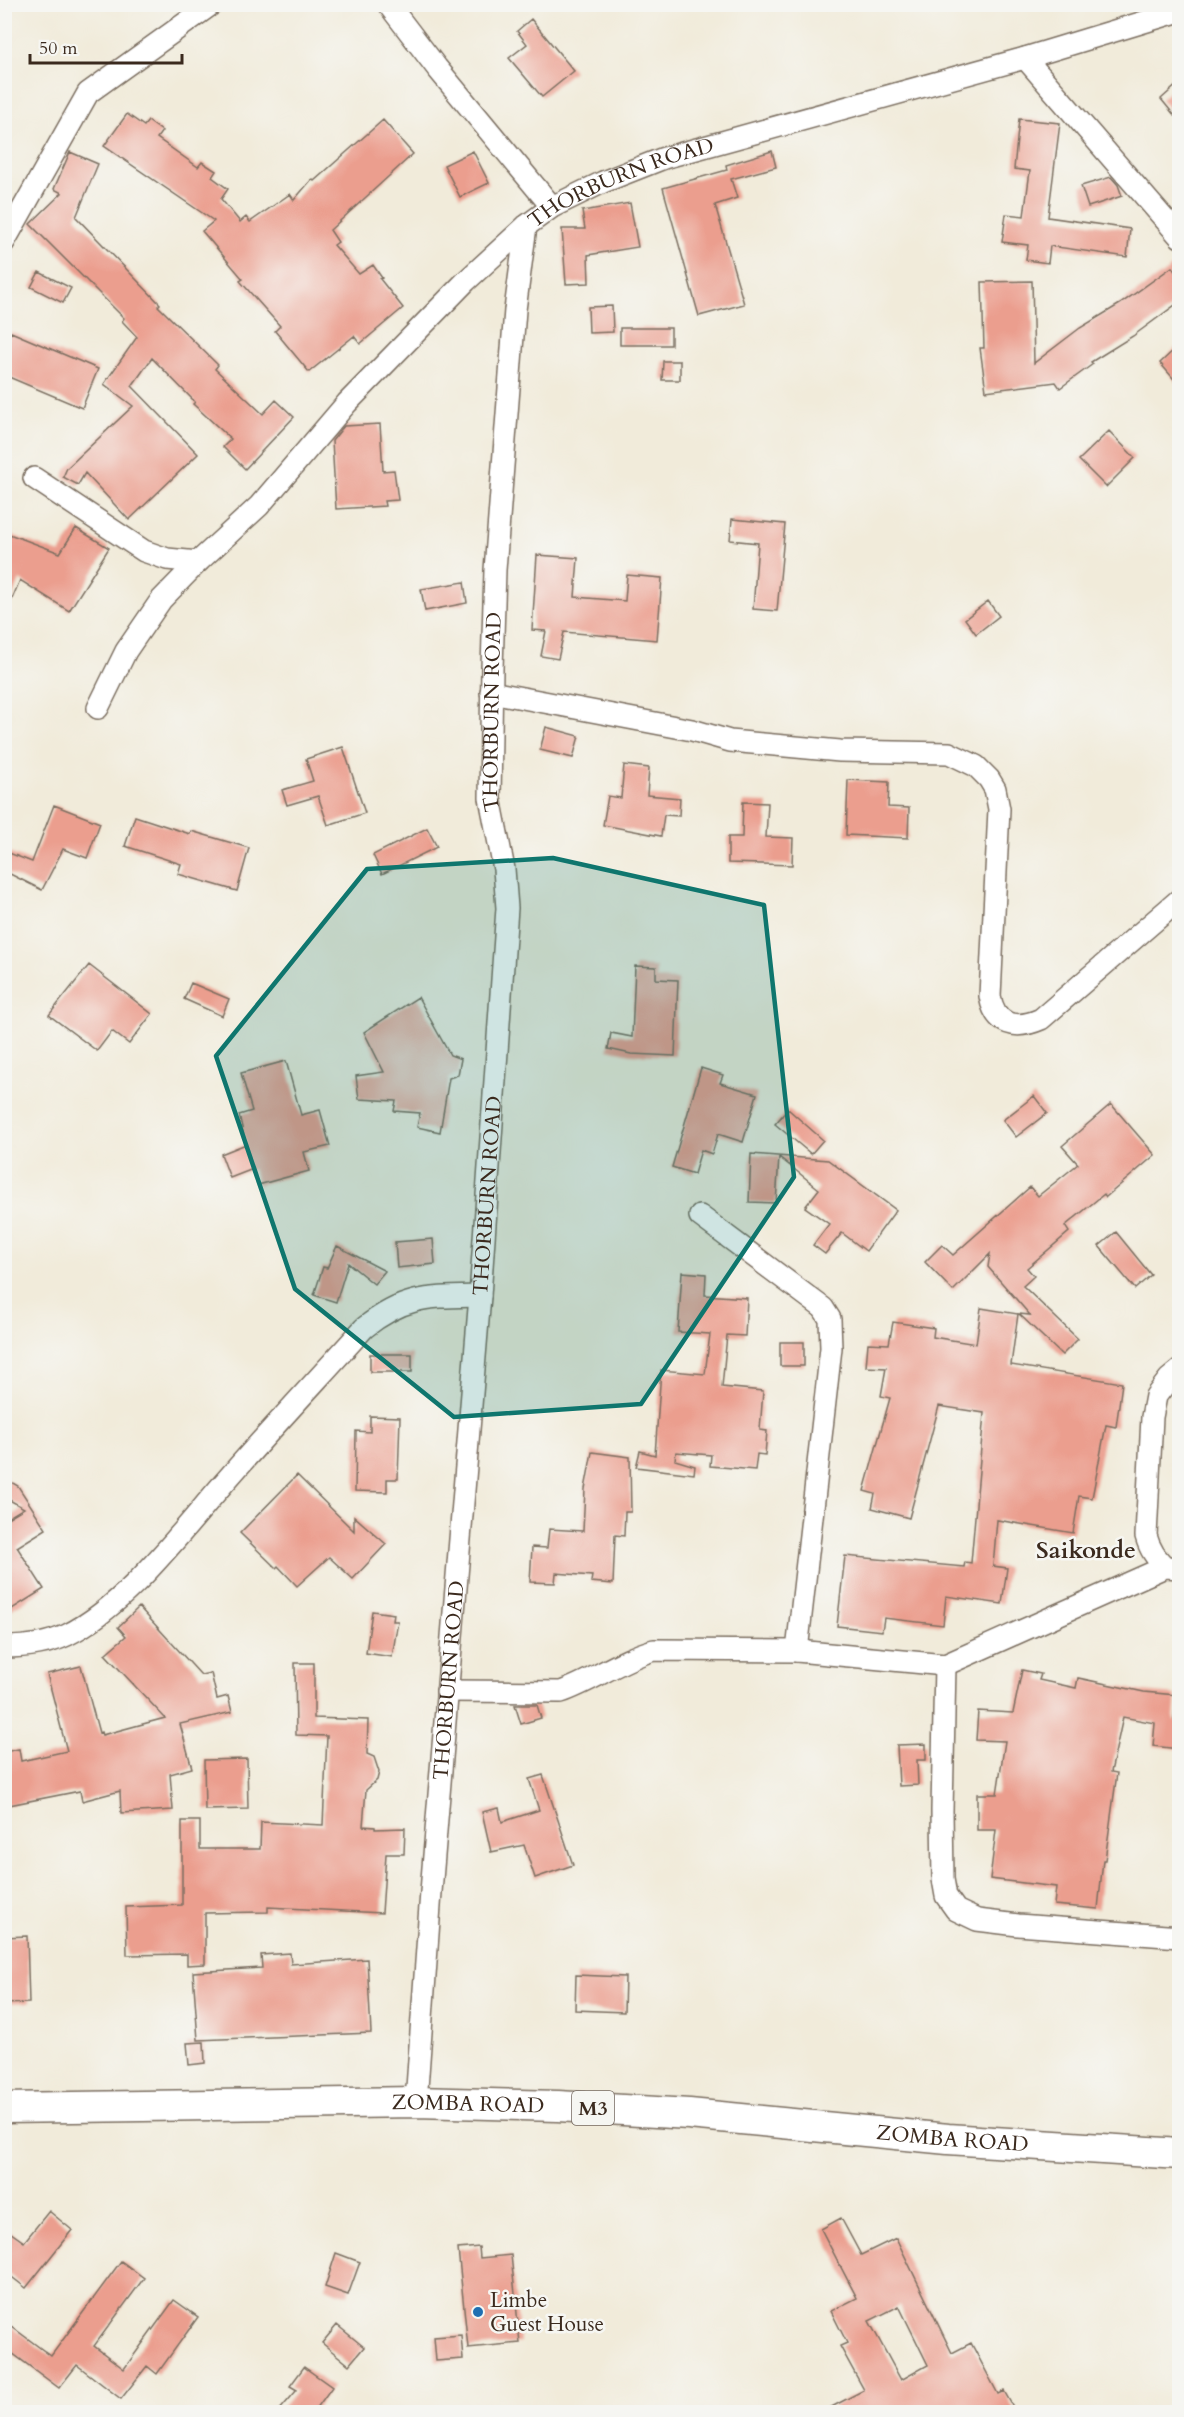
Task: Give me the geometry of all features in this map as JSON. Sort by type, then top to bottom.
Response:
[{"type":"highway","name":"ZOMBA ROAD","points":[[4,2108],[416,2102],[558,2106],[689,2114],[948,2139],[1179,2154]]},
{"type":"street","points":[[4,242],[88,93],[212,4]]},
{"type":"street","points":[[388,4],[437,68],[552,207]]},
{"type":"street","name":"THORBURN ROAD","points":[[416,2102],[480,1296],[507,909],[504,869],[490,798],[491,692],[495,570],[515,310],[526,226],[552,207],[603,182],[664,158],[1025,58],[1179,11]]},
{"type":"street","points":[[1025,58],[1179,237]]},
{"type":"street","points":[[98,708],[126,651],[161,600],[198,562],[259,506],[347,403],[466,281],[526,226]]},
{"type":"street","points":[[34,478],[144,551],[167,559],[198,562]]},
{"type":"street","points":[[491,692],[681,728],[730,741],[840,751],[949,753],[976,766],[995,789],[999,809],[990,996],[992,1008],[1002,1019],[1017,1026],[1041,1019],[1179,899]]},
{"type":"street","points":[[700,1216],[823,1308],[830,1319],[831,1348],[797,1651]]},
{"type":"street","points":[[4,1647],[40,1644],[66,1636],[89,1622],[129,1588],[161,1557],[223,1484],[364,1328],[381,1314],[400,1304],[425,1298],[480,1296]]},
{"type":"street","points":[[1172,1568],[1155,1557],[1146,1536],[1152,1417],[1156,1396],[1179,1370]]},
{"type":"street","points":[[447,1691],[561,1692],[654,1650],[797,1651],[945,1665],[1172,1568]]},
{"type":"street","points":[[945,1665],[943,1879],[946,1896],[956,1910],[977,1920],[1179,1937]]},
{"type":"highlighted area","points":[[553,858],[764,905],[794,1177],[641,1404],[454,1417],[295,1289],[216,1056],[367,869]]},
{"type":"building","points":[[531,19],[574,71],[542,97],[509,58],[527,44],[517,31]]},
{"type":"building","points":[[1179,83],[1179,121],[1161,99]]},
{"type":"building","points":[[127,114],[144,126],[148,121],[162,131],[157,138],[198,167],[202,162],[216,171],[212,177],[228,189],[221,199],[240,222],[246,217],[250,222],[290,194],[294,200],[312,179],[314,181],[383,120],[413,154],[330,230],[338,242],[334,245],[359,274],[373,265],[382,278],[380,279],[403,308],[360,344],[354,336],[309,372],[275,331],[280,326],[240,281],[243,279],[202,231],[214,221],[104,146]]},
{"type":"building","points":[[1019,119],[1060,123],[1048,217],[1130,229],[1127,257],[1050,246],[1048,263],[1026,260],[1028,245],[1002,242],[1006,214],[1024,216],[1030,171],[1014,169]]},
{"type":"building","points":[[473,151],[489,183],[460,197],[444,165]]},
{"type":"building","points":[[772,151],[776,167],[731,179],[737,198],[715,205],[744,304],[699,316],[663,188],[727,170],[726,165]]},
{"type":"building","points":[[70,152],[98,164],[76,217],[160,304],[158,306],[218,365],[215,369],[263,414],[276,400],[294,417],[245,469],[223,447],[231,439],[193,404],[195,402],[152,358],[132,386],[198,454],[129,520],[85,473],[78,485],[63,477],[67,468],[133,406],[104,384],[137,337],[122,321],[124,318],[30,224],[62,193],[54,189]]},
{"type":"building","points":[[1111,177],[1118,185],[1122,196],[1088,207],[1081,186]]},
{"type":"building","points":[[630,203],[638,247],[588,255],[589,283],[566,284],[562,229],[585,229],[582,211]]},
{"type":"building","points":[[1172,267],[1179,277],[1179,302],[1133,336],[1091,362],[1093,364],[1060,388],[1056,382],[986,391],[980,348],[984,348],[982,282],[1032,281],[1034,363],[1080,328],[1120,304]]},
{"type":"building","points":[[39,272],[71,288],[63,303],[31,287]]},
{"type":"building","points":[[612,306],[613,332],[589,333],[588,307]]},
{"type":"building","points":[[620,328],[671,328],[671,345],[620,345]]},
{"type":"building","points":[[11,332],[98,369],[82,408],[4,375],[4,346]]},
{"type":"building","points":[[1179,345],[1179,385],[1160,363]]},
{"type":"building","points":[[663,361],[680,361],[680,380],[662,380]]},
{"type":"building","points":[[380,424],[383,471],[394,470],[398,500],[384,501],[385,506],[336,509],[332,441],[344,426]]},
{"type":"building","points":[[1109,431],[1135,458],[1106,487],[1079,460]]},
{"type":"building","points":[[732,519],[785,524],[777,611],[753,609],[758,543],[730,540]]},
{"type":"building","points":[[76,528],[109,548],[69,611],[20,580],[4,618],[4,532],[60,553]]},
{"type":"building","points":[[537,555],[578,558],[575,597],[625,601],[627,575],[662,578],[657,640],[564,632],[558,659],[541,656],[546,631],[532,630]]},
{"type":"building","points":[[464,582],[467,603],[425,611],[421,589]]},
{"type":"building","points":[[988,601],[999,616],[976,634],[965,619]]},
{"type":"building","points":[[546,727],[579,736],[573,758],[540,750]]},
{"type":"building","points":[[343,747],[365,813],[328,825],[318,796],[287,805],[282,790],[313,781],[306,759]]},
{"type":"building","points":[[624,765],[649,768],[647,795],[680,798],[679,816],[664,815],[661,836],[603,825],[608,796],[621,798]]},
{"type":"building","points":[[848,780],[889,782],[888,807],[909,808],[908,838],[846,835]]},
{"type":"building","points":[[743,802],[768,803],[766,837],[793,838],[792,865],[728,863],[728,837],[742,837]]},
{"type":"building","points":[[54,805],[100,823],[87,858],[63,849],[42,890],[4,871],[4,851],[32,862]]},
{"type":"building","points":[[135,816],[190,834],[191,831],[249,848],[237,891],[178,874],[181,864],[125,846]]},
{"type":"building","points":[[427,828],[437,847],[382,874],[373,855]]},
{"type":"building","points":[[89,965],[152,1014],[129,1044],[112,1031],[97,1051],[49,1015]]},
{"type":"building","points":[[635,966],[656,967],[656,979],[678,980],[675,1056],[631,1054],[608,1049],[611,1033],[632,1037]]},
{"type":"building","points":[[191,983],[229,999],[222,1016],[184,999]]},
{"type":"building","points":[[418,997],[450,1055],[461,1059],[458,1075],[449,1078],[440,1132],[417,1127],[420,1113],[394,1111],[396,1101],[359,1099],[356,1076],[384,1072],[364,1032]]},
{"type":"building","points":[[286,1061],[301,1115],[320,1110],[330,1146],[304,1152],[309,1171],[258,1185],[253,1169],[230,1178],[221,1154],[246,1144],[239,1115],[252,1111],[241,1073]]},
{"type":"building","points":[[701,1068],[723,1075],[720,1083],[757,1094],[743,1142],[718,1134],[712,1154],[701,1150],[694,1174],[672,1167]]},
{"type":"building","points":[[1034,1096],[1047,1113],[1016,1137],[1003,1120]]},
{"type":"building","points":[[1111,1104],[1155,1155],[1106,1197],[1104,1194],[1065,1226],[1069,1232],[1027,1268],[1034,1276],[1023,1286],[1078,1339],[1062,1355],[1019,1314],[1030,1315],[988,1267],[990,1254],[953,1291],[925,1262],[942,1245],[953,1255],[1030,1187],[1038,1196],[1078,1164],[1062,1146]]},
{"type":"building","points":[[788,1109],[823,1140],[811,1154],[775,1124]]},
{"type":"building","points":[[751,1154],[828,1160],[896,1210],[866,1251],[842,1233],[825,1254],[813,1245],[829,1224],[805,1207],[819,1189],[779,1157],[776,1203],[749,1202]]},
{"type":"building","points":[[1116,1232],[1151,1275],[1135,1289],[1099,1246]]},
{"type":"building","points":[[433,1239],[435,1264],[397,1268],[395,1242]]},
{"type":"building","points":[[337,1246],[385,1271],[374,1284],[348,1263],[336,1302],[314,1295],[323,1267],[327,1268]]},
{"type":"building","points":[[682,1272],[706,1274],[705,1295],[747,1298],[745,1336],[727,1335],[722,1387],[763,1391],[760,1430],[767,1431],[765,1455],[757,1454],[755,1470],[710,1466],[711,1455],[676,1452],[675,1460],[695,1466],[694,1474],[636,1467],[640,1451],[655,1455],[661,1370],[705,1374],[710,1334],[678,1332]]},
{"type":"building","points":[[981,1308],[1018,1314],[1011,1365],[1122,1383],[1116,1427],[1106,1425],[1092,1498],[1079,1496],[1073,1533],[997,1520],[993,1566],[1007,1568],[1002,1604],[946,1596],[943,1625],[884,1618],[882,1631],[837,1626],[845,1556],[964,1567],[965,1562],[971,1563],[984,1413],[939,1406],[909,1518],[872,1508],[875,1494],[864,1491],[890,1398],[881,1396],[886,1368],[866,1367],[868,1343],[889,1344],[893,1322],[934,1328],[933,1337],[976,1344]]},
{"type":"building","points":[[780,1342],[804,1342],[804,1366],[780,1366]]},
{"type":"building","points":[[370,1354],[412,1354],[412,1372],[370,1372]]},
{"type":"building","points":[[370,1416],[400,1417],[398,1479],[387,1479],[387,1492],[355,1491],[356,1431],[370,1432]]},
{"type":"building","points":[[592,1452],[630,1457],[631,1512],[625,1512],[624,1536],[615,1535],[613,1584],[591,1582],[592,1576],[556,1573],[555,1583],[530,1582],[532,1547],[547,1548],[549,1529],[583,1531],[585,1489]]},
{"type":"building","points":[[297,1475],[354,1531],[354,1516],[386,1544],[353,1579],[329,1557],[297,1586],[240,1533]]},
{"type":"building","points":[[4,1478],[18,1486],[46,1529],[17,1547],[44,1589],[4,1614],[4,1520],[24,1508],[4,1497]]},
{"type":"building","points":[[139,1607],[201,1675],[211,1673],[217,1699],[228,1696],[232,1712],[180,1724],[192,1768],[170,1774],[173,1810],[121,1813],[120,1791],[82,1801],[80,1791],[4,1806],[4,1752],[19,1749],[21,1761],[67,1751],[47,1674],[81,1666],[99,1733],[101,1732],[102,1735],[165,1718],[105,1654],[126,1636],[118,1627]]},
{"type":"building","points":[[372,1611],[394,1614],[393,1621],[398,1621],[392,1657],[366,1653]]},
{"type":"building","points":[[295,1663],[314,1663],[314,1718],[368,1720],[367,1754],[374,1757],[379,1772],[377,1780],[366,1790],[363,1826],[375,1827],[375,1829],[405,1828],[404,1854],[386,1854],[382,1913],[268,1907],[268,1912],[205,1913],[205,1964],[187,1965],[187,1954],[127,1955],[126,1907],[182,1905],[182,1821],[200,1821],[200,1849],[260,1849],[261,1822],[323,1825],[327,1736],[296,1735]]},
{"type":"building","points":[[1022,1670],[1041,1674],[1039,1680],[1076,1688],[1078,1678],[1144,1692],[1176,1695],[1174,1720],[1179,1720],[1179,1749],[1153,1746],[1155,1723],[1123,1717],[1111,1772],[1117,1773],[1105,1860],[1103,1860],[1098,1909],[1054,1905],[1056,1887],[990,1879],[996,1830],[977,1830],[977,1794],[997,1794],[1005,1741],[976,1740],[978,1711],[1013,1713]]},
{"type":"building","points":[[515,1705],[537,1705],[541,1718],[521,1724]]},
{"type":"building","points":[[926,1744],[926,1760],[917,1760],[918,1785],[899,1786],[897,1745]]},
{"type":"building","points":[[247,1759],[248,1809],[205,1810],[204,1760]]},
{"type":"building","points":[[543,1775],[573,1865],[535,1878],[524,1845],[491,1852],[482,1812],[499,1808],[502,1822],[539,1810],[529,1779]]},
{"type":"building","points":[[27,1936],[29,2003],[4,2004],[4,1937]]},
{"type":"building","points":[[290,1953],[291,1964],[367,1959],[371,2033],[198,2040],[193,1972],[262,1968],[261,1955]]},
{"type":"building","points":[[576,1975],[625,1977],[624,2012],[575,2010]]},
{"type":"building","points":[[204,2042],[205,2063],[189,2065],[187,2043]]},
{"type":"building","points":[[49,2211],[72,2230],[26,2288],[4,2271],[4,2228],[24,2242]]},
{"type":"building","points":[[841,2218],[861,2255],[896,2238],[952,2353],[971,2343],[998,2394],[1004,2391],[1016,2412],[822,2412],[864,2390],[840,2346],[847,2343],[831,2311],[857,2298],[821,2229]],"holes":[[[899,2306],[928,2365],[901,2380],[869,2321]]]},
{"type":"building","points":[[479,2247],[480,2258],[511,2255],[520,2343],[468,2348],[458,2249]]},
{"type":"building","points":[[336,2253],[360,2262],[348,2295],[325,2287]]},
{"type":"building","points":[[121,2261],[144,2278],[94,2346],[124,2369],[174,2300],[198,2317],[157,2374],[147,2366],[121,2399],[77,2365],[59,2388],[4,2347],[4,2321],[51,2356]]},
{"type":"building","points":[[337,2325],[364,2347],[349,2365],[322,2343]]},
{"type":"building","points":[[461,2335],[463,2359],[436,2361],[434,2337]]},
{"type":"building","points":[[304,2367],[332,2387],[314,2412],[278,2412],[297,2390],[290,2386]]},
{"type":"place","name":"Limbe Guest House","points":[[478,2312]]},
{"type":"district","name":"Saikonde","points":[[1086,1550]]}]
